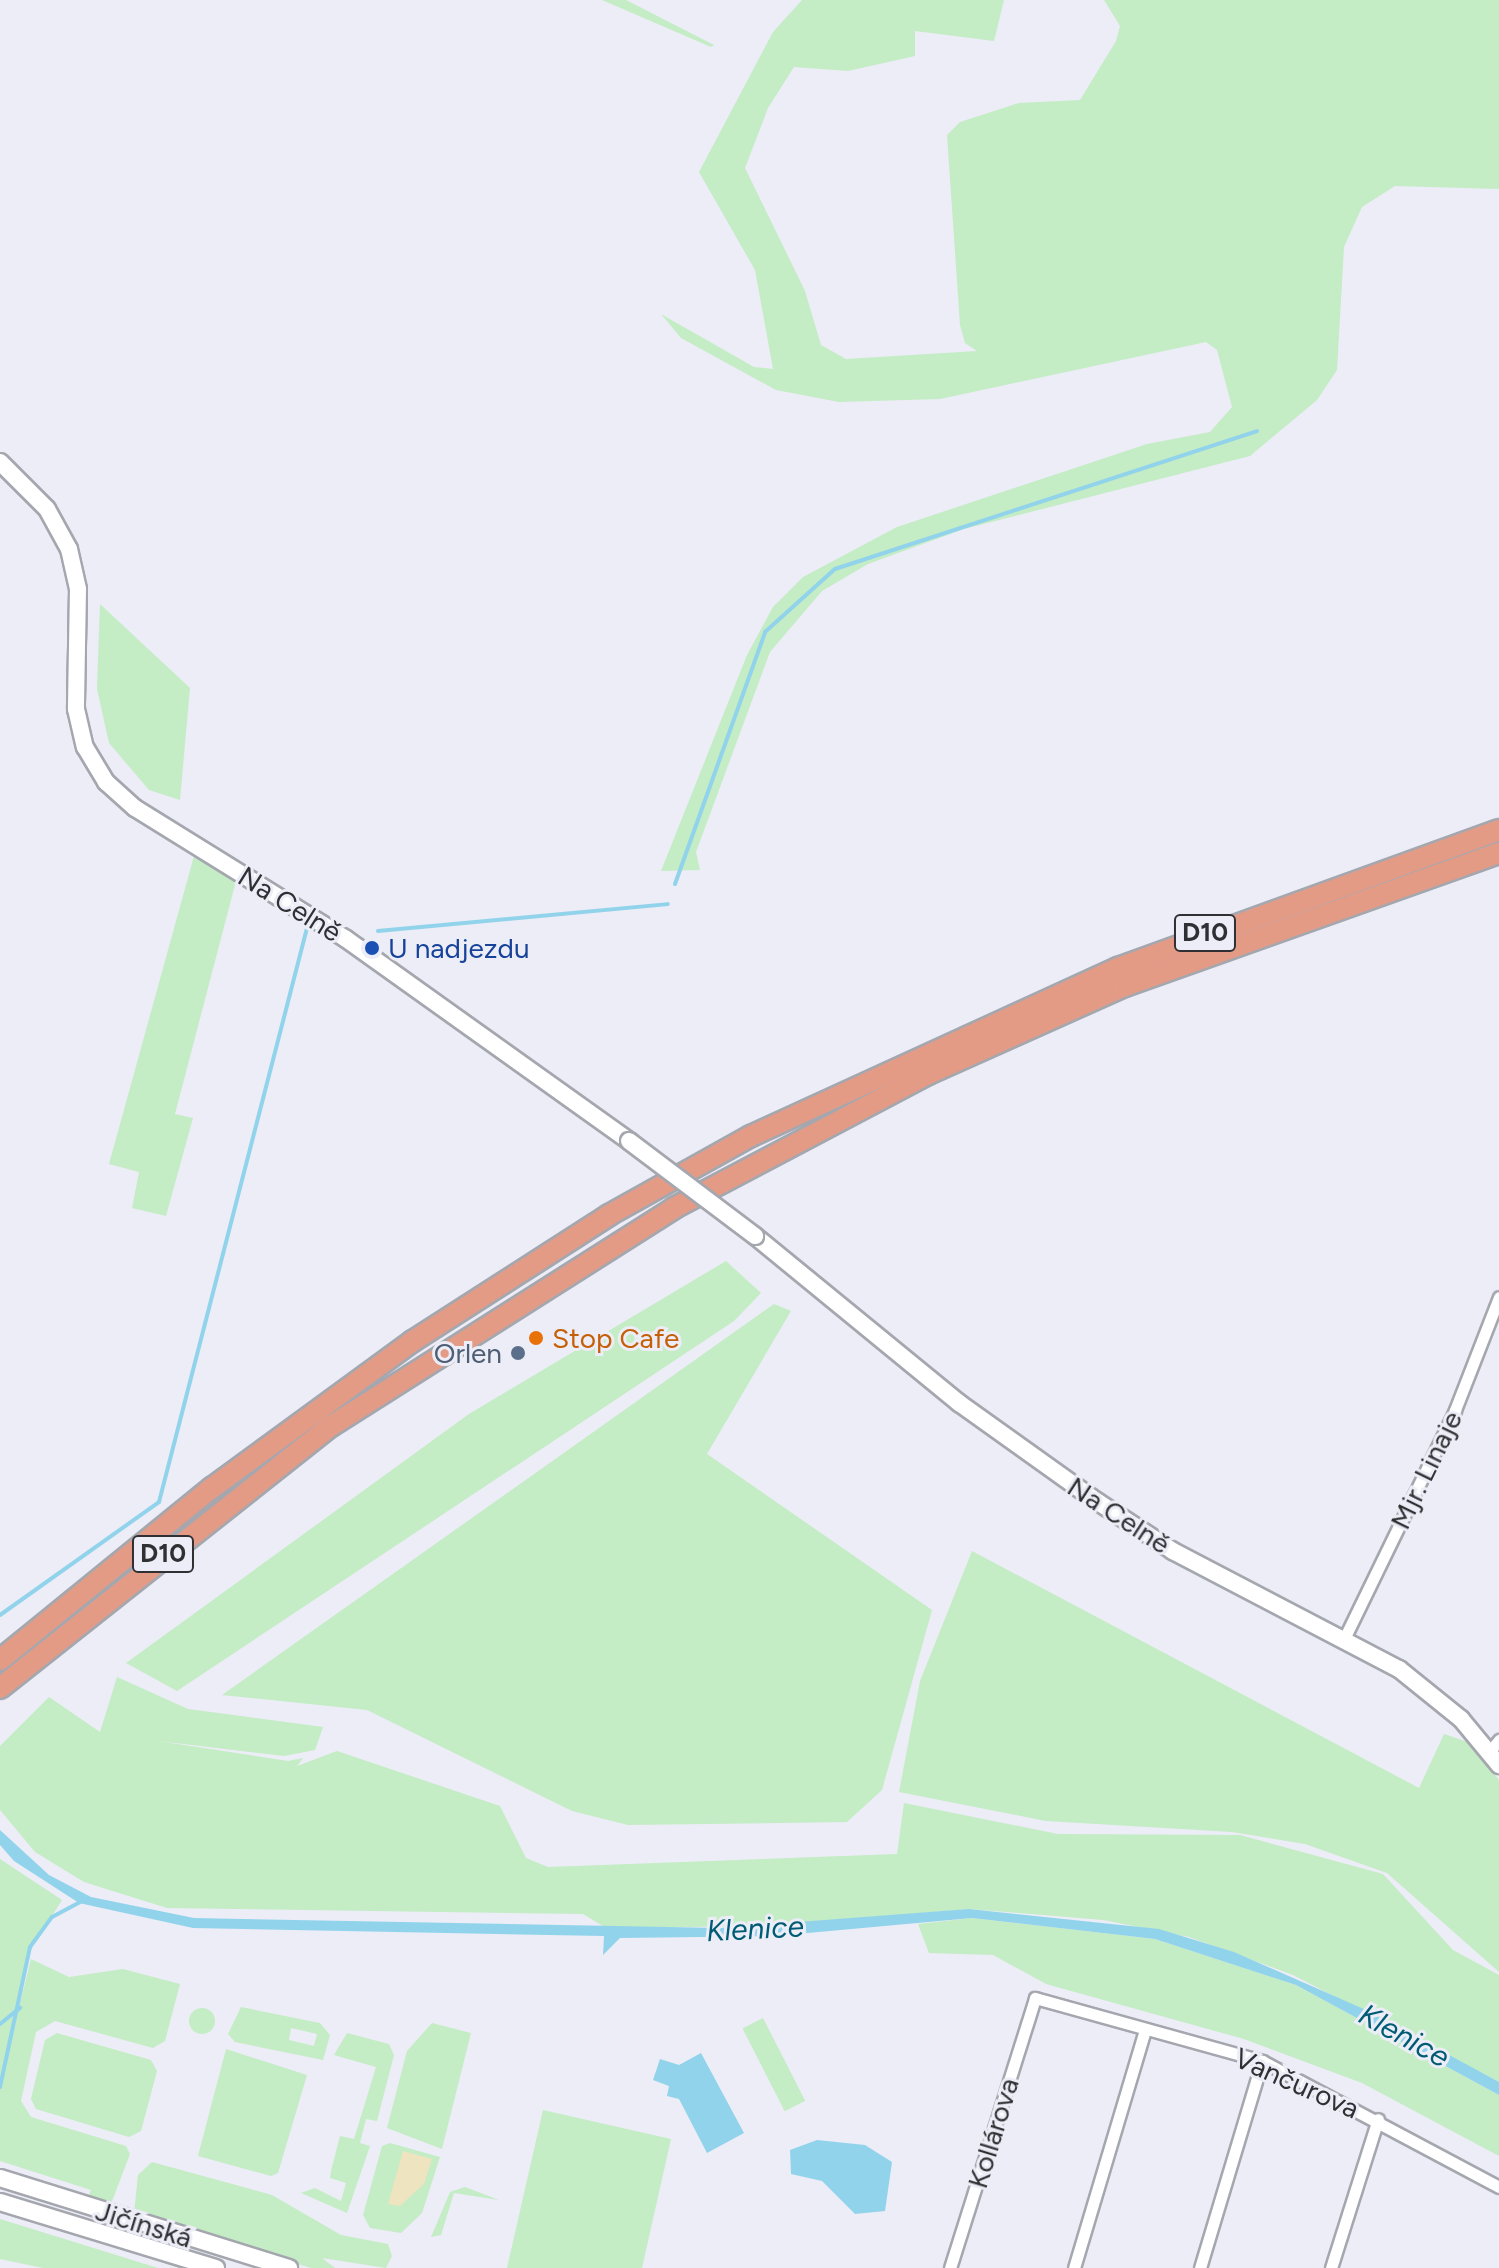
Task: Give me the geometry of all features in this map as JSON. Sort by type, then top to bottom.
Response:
[{"type":"highway","name":"D10","points":[[0,1660],[212,1488],[413,1341],[596,1223],[751,1136],[1118,968],[1499,830]]},
{"type":"highway","name":"D10","points":[[0,1688],[331,1426],[674,1208],[928,1074],[1125,986],[1499,853]]},
{"type":"street","name":"Na Celně","points":[[0,462],[47,509],[69,549],[78,602],[76,709],[85,747],[106,782],[135,808],[346,939],[629,1141],[755,1236],[959,1403],[1098,1502],[1173,1551],[1344,1639],[1421,1685],[1496,1753]]},
{"type":"street","name":"Mjr. Linaje","points":[[1344,1639],[1455,1410],[1499,1297]]},
{"type":"street","name":"Vančurova","points":[[1035,1998],[1262,2061],[1378,2119],[1499,2187]]},
{"type":"street","name":"Kollárova","points":[[950,2268],[1035,1998]]},
{"type":"street","points":[[1074,2268],[1145,2030]]},
{"type":"street","points":[[1200,2268],[1262,2061]]},
{"type":"street","points":[[1331,2268],[1378,2119]]},
{"type":"street","name":"Jičínská","points":[[0,2178],[289,2268]]},
{"type":"street","name":"Jičínská","points":[[0,2202],[216,2268]]},
{"type":"green space","points":[[602,0],[626,0],[714,45],[711,47]]},
{"type":"green space","points":[[802,0],[1004,0],[994,41],[915,31],[915,56],[848,71],[794,67],[768,108],[745,168],[805,291],[821,345],[846,359],[977,351],[965,343],[960,325],[947,135],[960,122],[1019,103],[1080,100],[1116,41],[1120,26],[1104,0],[1499,0],[1499,189],[1395,186],[1362,207],[1344,247],[1337,370],[1317,400],[1250,456],[964,529],[868,564],[822,591],[770,652],[696,852],[700,870],[661,871],[747,655],[773,607],[803,577],[897,527],[1147,444],[1210,432],[1232,407],[1217,350],[1206,342],[940,399],[839,402],[776,390],[681,338],[661,314],[754,367],[773,369],[755,270],[699,172],[773,32]]},
{"type":"green space","points":[[100,604],[190,688],[180,800],[149,790],[109,743],[97,689]]},
{"type":"green space","points":[[194,856],[236,881],[175,1114],[193,1118],[166,1216],[132,1208],[139,1172],[109,1164]]},
{"type":"green space","points":[[726,1261],[761,1293],[734,1321],[177,1691],[126,1663],[469,1414]]},
{"type":"green space","points":[[774,1304],[791,1311],[707,1454],[932,1610],[882,1790],[847,1822],[628,1825],[572,1811],[367,1710],[222,1695]]},
{"type":"green space","points":[[972,1551],[1419,1788],[1444,1734],[1471,1743],[1499,1780],[1499,1972],[1387,1873],[1305,1844],[1232,1832],[1046,1821],[899,1792],[920,1681]]},
{"type":"green space","points":[[117,1677],[188,1709],[323,1727],[315,1750],[284,1756],[158,1741],[288,1761],[303,1758],[297,1766],[337,1751],[500,1806],[526,1858],[548,1867],[897,1854],[904,1803],[1058,1834],[1240,1835],[1383,1874],[1453,1950],[1499,1975],[1499,2082],[1293,1975],[1189,1937],[1103,1920],[969,1909],[774,1926],[606,1928],[583,1914],[167,1908],[84,1882],[35,1852],[0,1810],[0,1746],[49,1697],[100,1732]]},
{"type":"green space","points":[[0,1859],[62,1900],[27,1955],[6,2059],[31,1959],[69,1977],[123,1969],[180,1984],[165,2041],[153,2048],[55,2021],[36,2032],[21,2101],[31,2117],[126,2146],[130,2154],[111,2204],[10,2173],[89,2195],[91,2190],[0,2161]]},
{"type":"green space","points":[[972,1918],[1155,1939],[1296,1985],[1499,2095],[1499,2156],[1362,2083],[1244,2039],[1046,1984],[993,1955],[929,1953],[918,1924]]},
{"type":"green space","points":[[241,2007],[320,2023],[330,2035],[323,2060],[235,2042],[228,2034]],"holes":[[[291,2028],[317,2034],[314,2046],[289,2040]]]},
{"type":"green space","points":[[202,2008],[211,2012],[215,2021],[211,2030],[202,2034],[193,2030],[189,2021],[193,2012]]},
{"type":"green space","points":[[763,2018],[805,2101],[785,2111],[743,2028]]},
{"type":"green space","points":[[432,2023],[471,2033],[442,2149],[387,2128],[407,2051]]},
{"type":"green space","points":[[57,2033],[151,2060],[157,2071],[141,2131],[129,2137],[36,2109],[31,2099],[45,2040]]},
{"type":"green space","points":[[347,2033],[389,2044],[394,2055],[377,2121],[366,2119],[360,2143],[370,2146],[347,2213],[301,2193],[315,2188],[341,2201],[346,2183],[330,2178],[340,2136],[354,2139],[376,2067],[334,2055]]},
{"type":"green space","points":[[226,2049],[307,2075],[278,2173],[271,2176],[198,2156]]},
{"type":"green space","points":[[543,2110],[671,2139],[642,2268],[507,2268]]},
{"type":"green space","points":[[390,2143],[440,2157],[422,2213],[401,2233],[370,2228],[363,2215],[382,2146]]},
{"type":"green space","points":[[152,2162],[272,2195],[341,2235],[388,2244],[392,2256],[386,2268],[322,2258],[335,2268],[311,2268],[134,2213],[138,2175]]},
{"type":"green space","points":[[465,2187],[499,2200],[454,2193],[441,2235],[431,2237],[450,2192]]},
{"type":"green space","points":[[0,2210],[187,2268],[179,2268]]},
{"type":"green space","points":[[0,2219],[158,2268],[43,2268],[0,2259]]},
{"type":"sand","points":[[403,2151],[432,2159],[424,2184],[400,2206],[388,2204]]},
{"type":"water","name":"Klenice","points":[[0,1830],[49,1875],[91,1897],[194,1918],[721,1928],[969,1909],[1159,1929],[1234,1952],[1366,2010],[1499,2082],[1499,2095],[1296,1985],[1155,1939],[972,1918],[775,1936],[620,1938],[603,1955],[604,1936],[193,1928],[79,1903],[14,1861],[0,1845]]},
{"type":"water","points":[[701,2053],[744,2133],[707,2153],[679,2099],[667,2096],[669,2086],[653,2080],[660,2059],[679,2065]]},
{"type":"water","points":[[817,2140],[865,2145],[892,2162],[885,2211],[855,2214],[822,2181],[791,2174],[790,2150]]},
{"type":"waterway","points":[[675,884],[765,632],[835,569],[1257,431]]},
{"type":"waterway","points":[[378,931],[668,904]]},
{"type":"waterway","points":[[0,1615],[159,1502],[307,928]]},
{"type":"waterway","points":[[0,2087],[30,1947],[52,1917],[80,1902]]},
{"type":"waterway","points":[[0,2024],[20,2008]]},
{"type":"place","name":"U nadjezdu","points":[[372,948]]},
{"type":"place","name":"Stop Cafe","points":[[536,1338]]},
{"type":"place","name":"Orlen","points":[[518,1353]]}]
